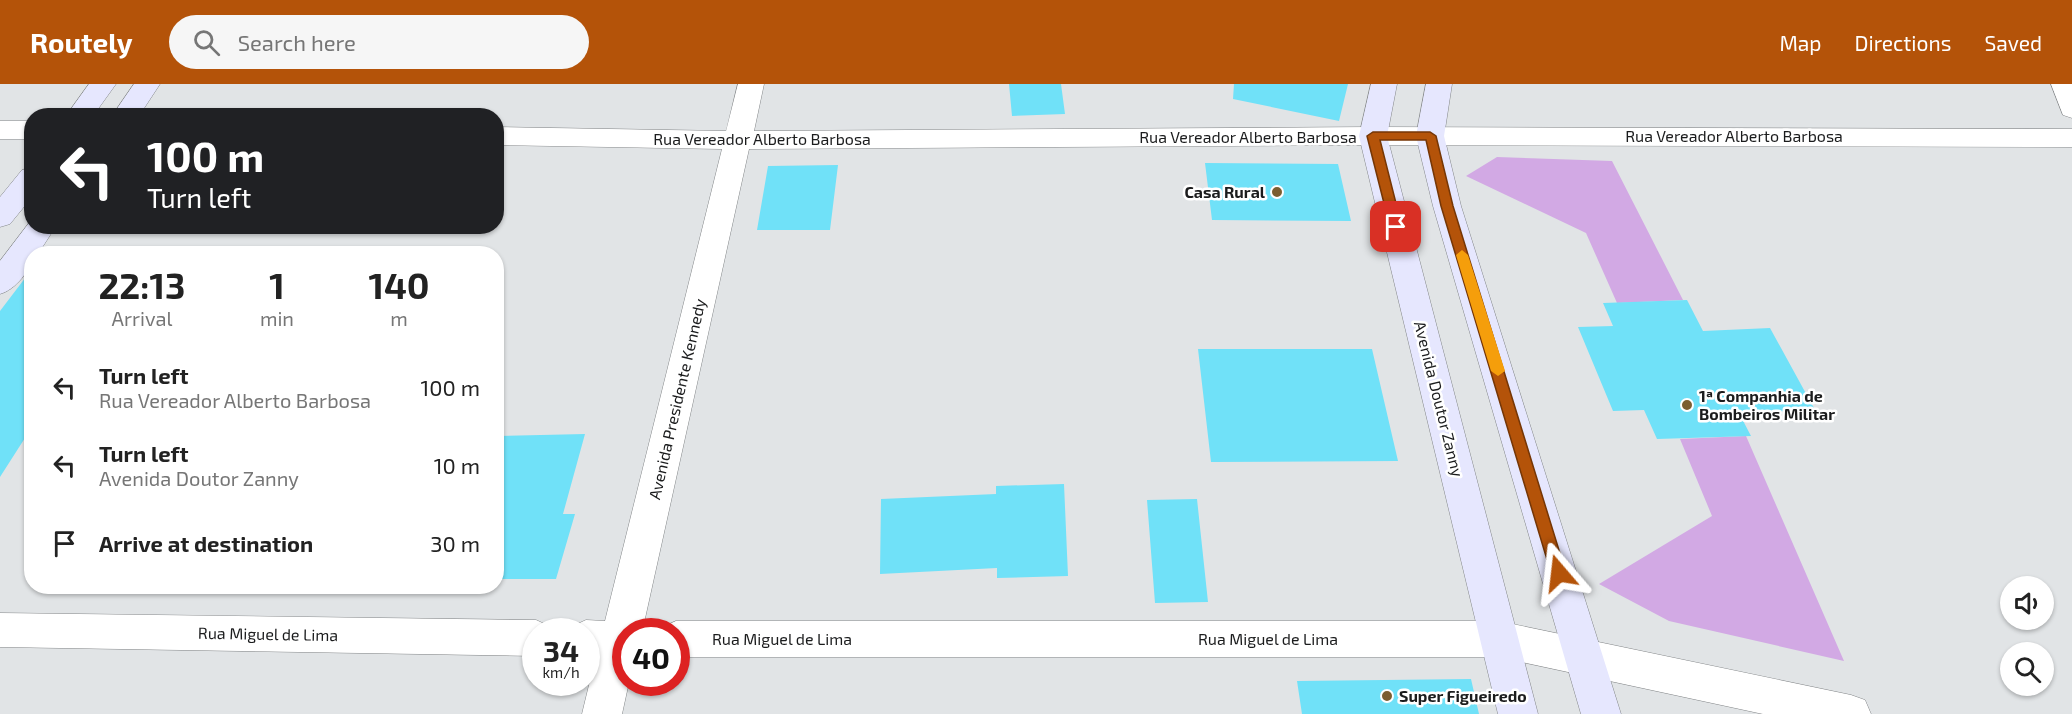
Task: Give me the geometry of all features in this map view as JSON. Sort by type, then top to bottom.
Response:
[{"type":"street","points":[[85,108],[103,84]]},
{"type":"street","points":[[130,108],[147,84]]},
{"type":"street","name":"Avenida Presidente Kennedy","points":[[602,714],[611,639],[751,84]]},
{"type":"street","name":"Avenida Doutor Zanny","points":[[1383,84],[1373,136],[1518,714]]},
{"type":"street","points":[[1438,84],[1430,136],[1447,206],[1601,714]]},
{"type":"street","points":[[2064,84],[2072,109]]},
{"type":"street","points":[[0,130],[24,130]]},
{"type":"street","name":"Rua Vereador Alberto Barbosa","points":[[504,136],[738,140],[1373,136],[2072,138]]},
{"type":"street","points":[[0,217],[24,187]]},
{"type":"street","points":[[0,283],[24,250]]},
{"type":"street","name":"Rua Miguel de Lima","points":[[0,630],[522,638]]},
{"type":"street","name":"Rua Miguel de Lima","points":[[690,639],[1498,639],[1851,714]]},
{"type":"shaded area","points":[[1497,157],[1612,161],[1683,300],[1617,303],[1586,233],[1466,176]]},
{"type":"shaded area","points":[[1746,436],[1844,661],[1669,621],[1599,584],[1712,516],[1680,439]]},
{"type":"building","points":[[1009,84],[1061,84],[1065,114],[1012,116]]},
{"type":"building","points":[[1234,84],[1348,84],[1339,121],[1233,99]]},
{"type":"building","name":"Casa Rural","points":[[1205,163],[1338,164],[1351,221],[1212,220]]},
{"type":"building","points":[[838,165],[830,230],[757,230],[768,166]]},
{"type":"building","points":[[24,280],[24,440],[0,477],[0,311]]},
{"type":"building","points":[[1687,300],[1703,331],[1770,328],[1815,410],[1739,413],[1751,436],[1657,439],[1644,410],[1613,411],[1578,327],[1613,326],[1603,303]]},
{"type":"building","points":[[1198,349],[1372,349],[1398,461],[1211,462]]},
{"type":"building","points":[[585,434],[563,514],[575,514],[556,579],[504,579],[504,436]]},
{"type":"building","points":[[1064,484],[1068,576],[997,578],[997,568],[880,574],[881,499],[996,494],[996,486]]},
{"type":"building","points":[[1197,499],[1208,602],[1155,603],[1147,500]]},
{"type":"building","name":"Super Figueiredo","points":[[1471,679],[1479,714],[1302,714],[1297,681]]},
{"type":"slow traffic","points":[[1462,255],[1498,371]]},
{"type":"place","name":"Casa Rural","points":[[1277,192]]},
{"type":"place","name":"1ª Companhia de Bombeiros Militar","points":[[1687,405]]},
{"type":"place","name":"Super Figueiredo","points":[[1387,696]]},
{"type":"route","points":[[1396,227],[1373,136],[1430,136],[1447,206],[1559,573]]}]
